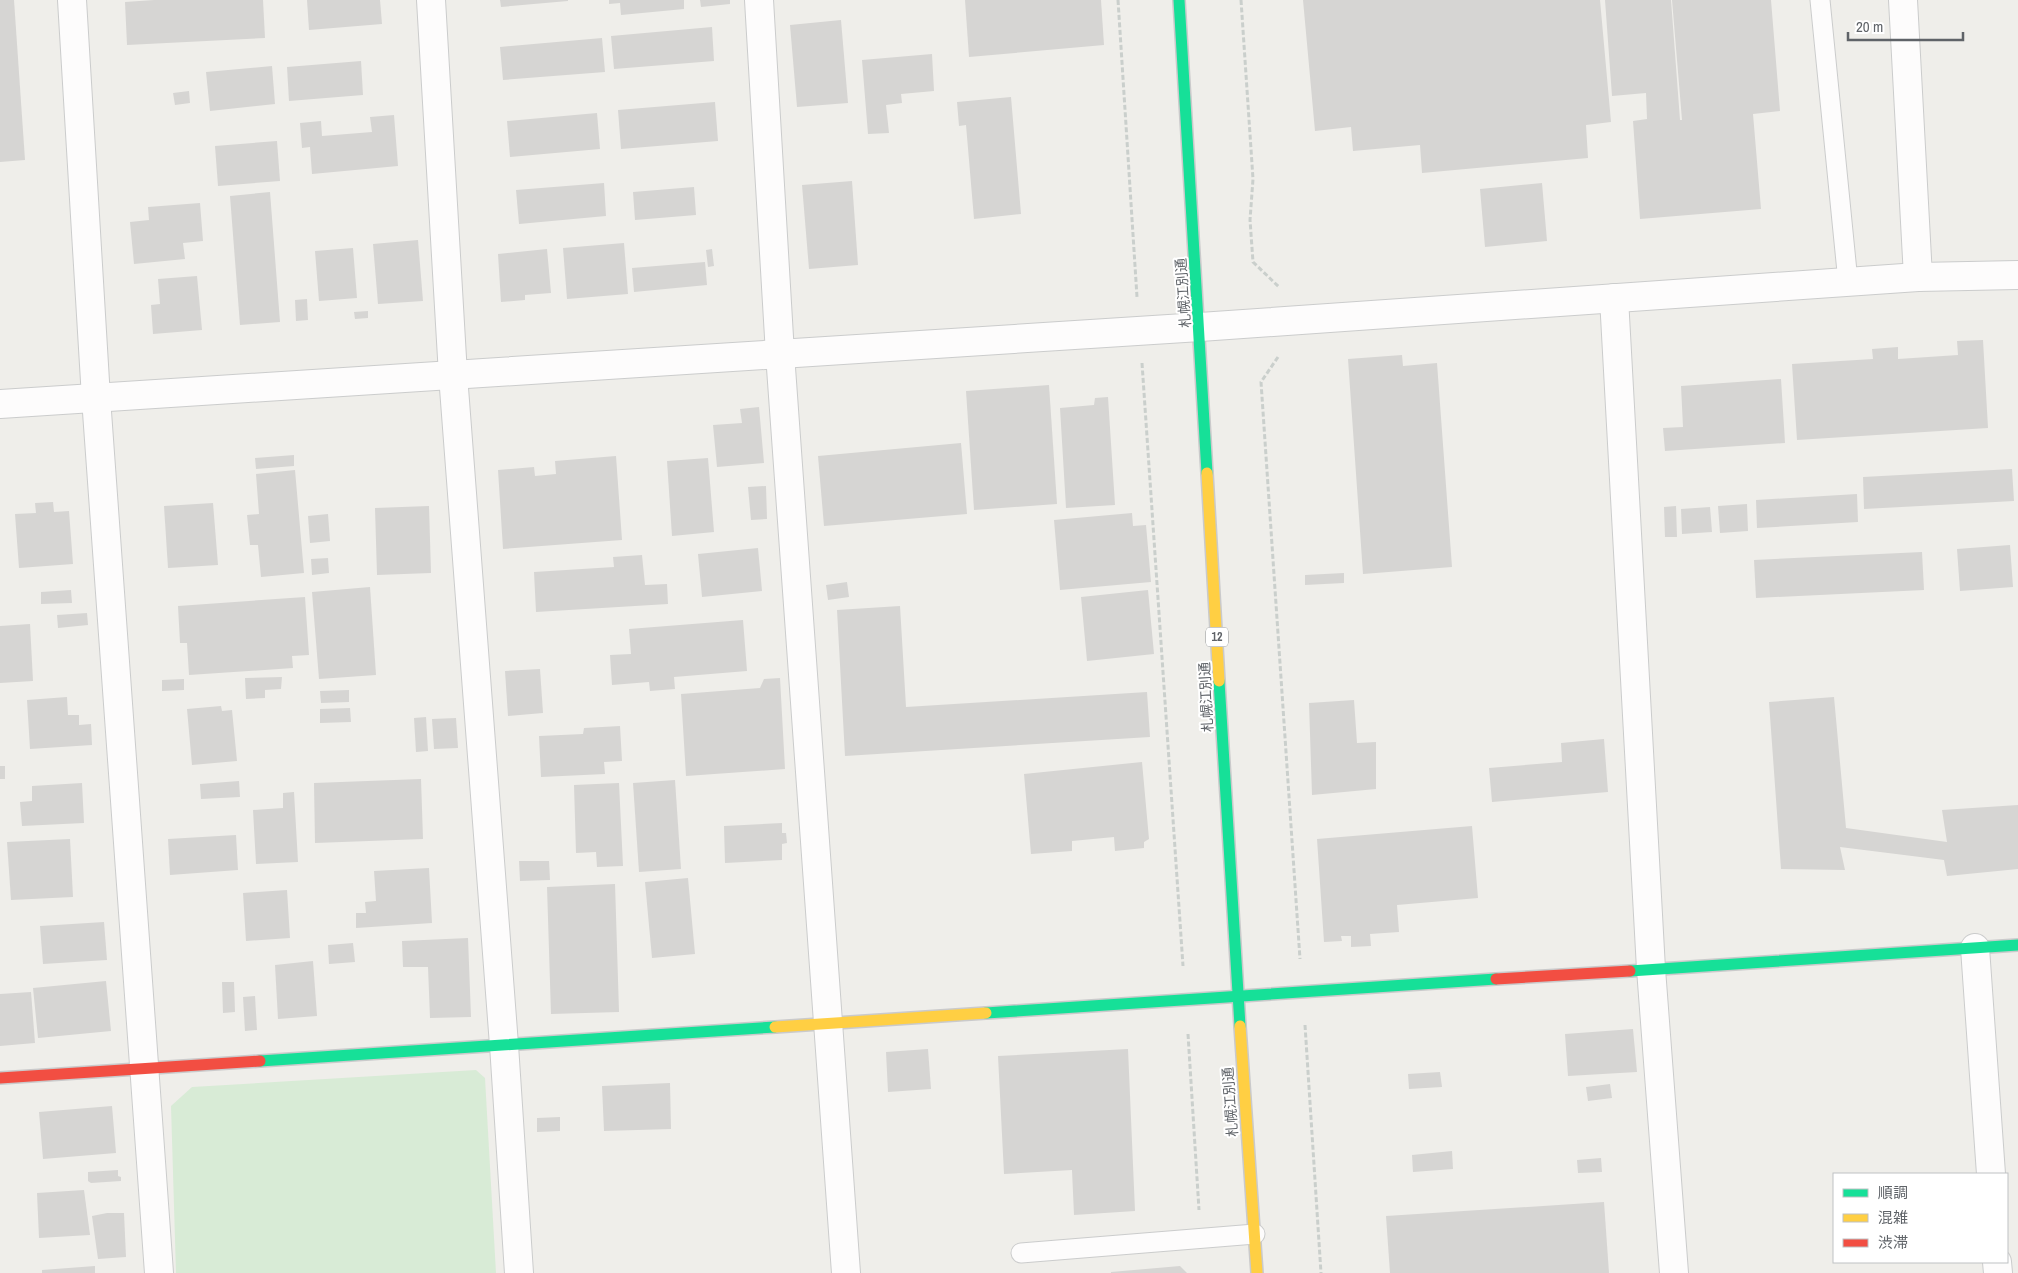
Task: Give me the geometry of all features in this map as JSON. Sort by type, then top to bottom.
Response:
[{"type":"main road","name":"札幌江別通","points":[[1179,0],[1200,327],[1238,996],[1257,1273]]},
{"type":"main road","points":[[0,1078],[2018,945]]},
{"type":"street","points":[[72,0],[96,398],[146,1068],[159,1273]]},
{"type":"street","points":[[431,0],[453,375],[504,1045],[519,1273]]},
{"type":"street","points":[[759,0],[780,354],[846,1273]]},
{"type":"street","points":[[1903,0],[1918,277]]},
{"type":"street","points":[[0,404],[1200,327],[1918,277],[2018,275]]},
{"type":"street","points":[[1614,298],[1651,969],[1674,1273]]},
{"type":"street","points":[[1975,948],[1991,1173]]},
{"type":"lane","points":[[1820,0],[1848,282]]},
{"type":"lane","points":[[1021,1252],[1255,1234]]},
{"type":"path","points":[[1118,0],[1201,1238]]},
{"type":"path","points":[[1241,0],[1254,178],[1250,220],[1253,262],[1279,287],[1284,347],[1262,382],[1321,1273]]},
{"type":"green space","points":[[476,1070],[485,1078],[496,1273],[176,1273],[171,1106],[192,1087]]},
{"type":"building","points":[[0,0],[14,0],[25,160],[0,162]]},
{"type":"building","points":[[154,0],[263,0],[265,38],[127,45],[125,2]]},
{"type":"building","points":[[307,0],[380,0],[382,24],[309,30]]},
{"type":"building","points":[[500,0],[568,0],[568,1],[501,7]]},
{"type":"building","points":[[609,0],[684,0],[684,9],[621,15],[620,3],[609,4]]},
{"type":"building","points":[[700,0],[730,0],[730,4],[701,7]]},
{"type":"building","points":[[965,0],[1101,0],[1104,45],[969,57]]},
{"type":"building","points":[[1303,0],[1600,0],[1611,122],[1586,125],[1588,158],[1422,173],[1420,145],[1353,151],[1351,127],[1315,131]]},
{"type":"building","points":[[1605,0],[1671,0],[1680,120],[1682,120],[1672,0],[1771,0],[1780,111],[1753,114],[1761,209],[1640,219],[1633,121],[1647,119],[1646,93],[1612,96]]},
{"type":"building","points":[[841,20],[848,103],[797,107],[790,25]]},
{"type":"building","points":[[712,27],[714,61],[614,69],[611,36]]},
{"type":"building","points":[[602,38],[605,72],[503,80],[500,47]]},
{"type":"building","points":[[932,54],[934,91],[901,94],[902,103],[886,105],[889,133],[868,134],[862,60]]},
{"type":"building","points":[[361,61],[363,95],[289,101],[287,67]]},
{"type":"building","points":[[272,66],[275,104],[210,111],[206,72]]},
{"type":"building","points":[[189,91],[190,103],[175,105],[173,93]]},
{"type":"building","points":[[1011,97],[1021,214],[974,219],[966,125],[959,126],[957,102]]},
{"type":"building","points":[[715,102],[718,141],[621,149],[618,110]]},
{"type":"building","points":[[597,113],[600,149],[510,157],[507,121]]},
{"type":"building","points":[[394,115],[398,166],[312,174],[310,147],[302,148],[300,123],[321,121],[322,136],[372,132],[370,117]]},
{"type":"building","points":[[277,141],[280,181],[218,186],[215,146]]},
{"type":"building","points":[[852,181],[858,265],[809,269],[802,185]]},
{"type":"building","points":[[604,183],[606,216],[519,224],[516,190]]},
{"type":"building","points":[[1542,183],[1547,241],[1485,247],[1480,189]]},
{"type":"building","points":[[694,187],[696,215],[635,220],[633,192]]},
{"type":"building","points":[[270,192],[280,322],[240,325],[230,196]]},
{"type":"building","points":[[200,203],[203,241],[183,243],[185,259],[134,264],[130,222],[149,220],[148,207]]},
{"type":"building","points":[[418,240],[423,301],[378,304],[373,244]]},
{"type":"building","points":[[624,243],[628,294],[567,299],[563,248]]},
{"type":"building","points":[[353,248],[357,298],[319,301],[315,251]]},
{"type":"building","points":[[547,249],[551,293],[525,295],[525,300],[501,302],[498,254]]},
{"type":"building","points":[[712,249],[714,266],[708,267],[706,250]]},
{"type":"building","points":[[705,262],[707,285],[634,292],[632,268]]},
{"type":"building","points":[[197,276],[202,330],[153,334],[151,305],[160,304],[158,279]]},
{"type":"building","points":[[307,299],[308,320],[296,321],[295,300]]},
{"type":"building","points":[[368,311],[368,318],[355,319],[354,312]]},
{"type":"building","points":[[1983,340],[1988,428],[1797,440],[1792,364],[1873,359],[1872,349],[1898,347],[1898,359],[1958,355],[1957,341]]},
{"type":"building","points":[[1402,355],[1403,366],[1437,363],[1452,567],[1363,574],[1348,359]]},
{"type":"building","points":[[1781,379],[1785,443],[1665,451],[1663,428],[1683,427],[1681,386]]},
{"type":"building","points":[[1049,385],[1057,504],[974,510],[966,391]]},
{"type":"building","points":[[1108,397],[1115,505],[1066,508],[1060,408],[1094,405],[1095,398]]},
{"type":"building","points":[[759,407],[764,463],[717,467],[713,425],[742,423],[740,409]]},
{"type":"building","points":[[961,443],[967,514],[824,526],[818,456]]},
{"type":"building","points":[[294,455],[294,466],[256,469],[255,458]]},
{"type":"building","points":[[616,456],[622,540],[503,549],[498,470],[534,467],[535,476],[556,474],[555,461]]},
{"type":"building","points":[[708,458],[714,532],[672,536],[667,461]]},
{"type":"building","points":[[2012,469],[2014,501],[1864,509],[1863,477]]},
{"type":"building","points":[[295,470],[304,573],[261,577],[258,545],[250,545],[247,515],[259,514],[256,474]]},
{"type":"building","points":[[766,486],[767,519],[751,520],[748,487]]},
{"type":"building","points":[[1857,494],[1858,522],[1757,528],[1756,500]]},
{"type":"building","points":[[53,502],[54,512],[69,511],[73,564],[19,568],[15,514],[36,513],[35,503]]},
{"type":"building","points":[[213,503],[218,565],[168,568],[164,506]]},
{"type":"building","points":[[1747,504],[1748,531],[1720,533],[1718,506]]},
{"type":"building","points":[[429,506],[431,573],[377,575],[375,508]]},
{"type":"building","points":[[1676,506],[1677,537],[1665,537],[1664,507]]},
{"type":"building","points":[[1710,507],[1712,532],[1682,534],[1681,509]]},
{"type":"building","points":[[1132,513],[1133,526],[1146,525],[1151,582],[1060,590],[1054,520]]},
{"type":"building","points":[[328,514],[330,541],[310,543],[308,516]]},
{"type":"building","points":[[2010,545],[2013,587],[1960,591],[1957,549]]},
{"type":"building","points":[[758,548],[762,591],[702,597],[698,554]]},
{"type":"building","points":[[1922,552],[1924,590],[1756,598],[1754,560]]},
{"type":"building","points":[[642,555],[645,585],[667,584],[668,604],[536,612],[534,572],[614,567],[613,557]]},
{"type":"building","points":[[328,558],[329,573],[312,575],[311,559]]},
{"type":"building","points":[[1344,573],[1344,583],[1305,585],[1305,575]]},
{"type":"building","points":[[847,582],[849,597],[828,600],[826,585]]},
{"type":"building","points":[[370,587],[376,675],[319,679],[312,592]]},
{"type":"building","points":[[71,590],[72,603],[41,604],[41,592]]},
{"type":"building","points":[[1148,590],[1154,654],[1087,661],[1081,597]]},
{"type":"building","points":[[305,597],[309,655],[292,656],[293,668],[189,675],[187,643],[180,643],[178,606]]},
{"type":"building","points":[[900,606],[906,707],[1147,692],[1150,737],[845,756],[837,610]]},
{"type":"building","points":[[87,613],[88,625],[58,628],[57,615]]},
{"type":"building","points":[[743,620],[747,671],[674,677],[675,689],[650,691],[649,682],[612,685],[610,655],[631,654],[629,629]]},
{"type":"building","points":[[30,624],[33,681],[0,683],[0,626]]},
{"type":"building","points":[[540,669],[543,713],[508,716],[505,671]]},
{"type":"building","points":[[282,677],[281,689],[265,690],[265,698],[246,699],[245,678]]},
{"type":"building","points":[[780,678],[785,769],[686,776],[681,694],[760,688],[764,679]]},
{"type":"building","points":[[184,679],[184,690],[162,691],[162,680]]},
{"type":"building","points":[[349,690],[349,702],[321,703],[320,691]]},
{"type":"building","points":[[67,697],[68,715],[79,715],[79,725],[91,724],[92,745],[30,749],[27,700]]},
{"type":"building","points":[[1834,697],[1846,828],[1947,842],[1942,810],[2018,805],[2018,869],[1947,876],[1944,860],[1840,847],[1845,870],[1781,869],[1769,702]]},
{"type":"building","points":[[1354,700],[1357,743],[1376,742],[1376,789],[1312,795],[1309,703]]},
{"type":"building","points":[[221,706],[222,711],[232,710],[237,761],[192,765],[187,709]]},
{"type":"building","points":[[350,708],[351,722],[320,723],[320,709]]},
{"type":"building","points":[[426,717],[428,751],[416,752],[414,718]]},
{"type":"building","points":[[456,718],[458,748],[434,749],[432,719]]},
{"type":"building","points":[[620,726],[622,761],[604,762],[605,774],[541,777],[539,736],[583,734],[584,728]]},
{"type":"building","points":[[1604,739],[1608,792],[1492,802],[1489,768],[1562,762],[1561,743]]},
{"type":"building","points":[[1142,762],[1149,839],[1144,842],[1144,848],[1115,851],[1114,837],[1072,841],[1072,851],[1031,854],[1024,774]]},
{"type":"building","points":[[0,766],[5,766],[5,779],[0,779]]},
{"type":"building","points":[[421,779],[423,839],[315,843],[314,783]]},
{"type":"building","points":[[675,780],[681,869],[639,872],[633,783]]},
{"type":"building","points":[[239,781],[240,797],[201,799],[200,784]]},
{"type":"building","points":[[82,783],[84,823],[22,826],[20,802],[32,801],[32,786]]},
{"type":"building","points":[[619,783],[623,866],[597,867],[596,852],[576,853],[574,785]]},
{"type":"building","points":[[294,792],[298,862],[256,864],[253,810],[283,808],[283,793]]},
{"type":"building","points":[[782,823],[782,833],[786,833],[787,843],[782,844],[782,860],[725,863],[724,826]]},
{"type":"building","points":[[1472,826],[1478,898],[1397,905],[1399,932],[1370,934],[1371,946],[1351,947],[1351,936],[1341,936],[1342,941],[1324,942],[1317,839]]},
{"type":"building","points":[[236,835],[238,870],[170,875],[168,839]]},
{"type":"building","points":[[70,839],[73,897],[11,900],[7,842]]},
{"type":"building","points":[[519,861],[549,861],[550,880],[520,881]]},
{"type":"building","points":[[429,868],[432,923],[356,928],[356,913],[366,913],[365,902],[376,901],[374,871]]},
{"type":"building","points":[[688,878],[695,954],[652,958],[645,882]]},
{"type":"building","points":[[615,884],[619,1012],[551,1014],[547,887]]},
{"type":"building","points":[[287,890],[290,938],[246,941],[243,893]]},
{"type":"building","points":[[104,922],[107,960],[43,964],[40,926]]},
{"type":"building","points":[[468,938],[471,1017],[430,1018],[428,967],[403,967],[402,941]]},
{"type":"building","points":[[353,943],[355,962],[329,964],[328,945]]},
{"type":"building","points":[[313,961],[317,1016],[278,1019],[275,965]]},
{"type":"building","points":[[106,981],[111,1031],[38,1038],[33,988]]},
{"type":"building","points":[[222,982],[234,982],[235,1012],[223,1013]]},
{"type":"building","points":[[31,992],[35,1043],[0,1046],[0,994]]},
{"type":"building","points":[[255,996],[257,1030],[245,1031],[243,997]]},
{"type":"building","points":[[1633,1029],[1637,1072],[1568,1076],[1565,1034]]},
{"type":"building","points":[[928,1049],[931,1089],[888,1092],[886,1052]]},
{"type":"building","points":[[1128,1049],[1135,1211],[1074,1215],[1072,1170],[1004,1174],[998,1056]]},
{"type":"building","points":[[1440,1072],[1442,1087],[1409,1089],[1408,1074]]},
{"type":"building","points":[[670,1083],[671,1129],[604,1131],[602,1086]]},
{"type":"building","points":[[1610,1084],[1612,1098],[1588,1101],[1586,1087]]},
{"type":"building","points":[[112,1106],[116,1153],[43,1159],[39,1112]]},
{"type":"building","points":[[560,1117],[560,1131],[537,1132],[537,1118]]},
{"type":"building","points":[[1452,1151],[1453,1169],[1413,1172],[1412,1155]]},
{"type":"building","points":[[1601,1158],[1602,1172],[1578,1173],[1577,1160]]},
{"type":"building","points":[[118,1170],[118,1176],[121,1177],[121,1181],[91,1183],[88,1181],[88,1172]]},
{"type":"building","points":[[84,1190],[90,1235],[39,1238],[37,1193]]},
{"type":"building","points":[[1604,1202],[1609,1273],[1390,1273],[1386,1216]]},
{"type":"building","points":[[107,1213],[124,1213],[126,1257],[98,1259],[92,1216]]},
{"type":"building","points":[[95,1266],[95,1273],[42,1273],[42,1270]]},
{"type":"building","points":[[1180,1266],[1187,1273],[1111,1273],[1111,1272]]},
{"type":"traffic: fast","points":[[1179,0],[1207,473]]},
{"type":"traffic: fast","points":[[1219,681],[1240,1026]]},
{"type":"traffic: fast","points":[[1630,971],[2018,945]]},
{"type":"traffic: fast","points":[[986,1013],[1496,979]]},
{"type":"traffic: fast","points":[[260,1061],[775,1027]]},
{"type":"traffic: slow","points":[[1207,473],[1219,681]]},
{"type":"traffic: slow","points":[[775,1027],[986,1013]]},
{"type":"traffic: slow","points":[[1240,1026],[1257,1273]]},
{"type":"traffic: jam","points":[[1496,979],[1630,971]]},
{"type":"traffic: jam","points":[[0,1078],[260,1061]]}]
